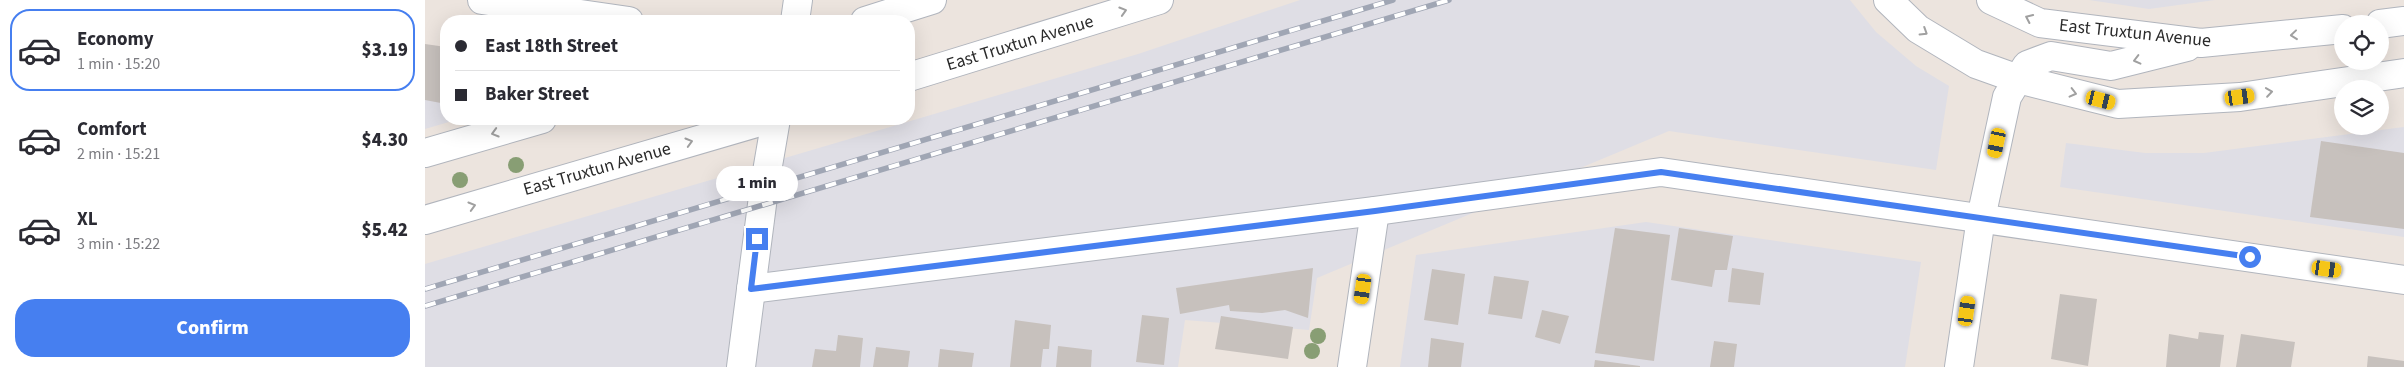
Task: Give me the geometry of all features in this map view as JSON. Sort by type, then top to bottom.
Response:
[{"type":"street","points":[[482,0],[587,15]]},
{"type":"street","points":[[796,15],[798,0]]},
{"type":"street","points":[[884,15],[932,0]]},
{"type":"street","name":"East Truxtun Avenue","points":[[915,75],[1159,0]]},
{"type":"street","points":[[1888,0],[1918,29],[1976,64],[2018,79],[2118,104],[2240,97],[2404,73]]},
{"type":"street","name":"East Truxtun Avenue","points":[[1991,0],[2040,23],[2201,43],[2334,30]]},
{"type":"street","points":[[2389,22],[2404,20]]},
{"type":"street","points":[[1959,367],[1981,218],[2007,97],[2027,65],[2051,56],[2111,66],[2201,43]]},
{"type":"street","points":[[425,153],[521,125]]},
{"type":"street","name":"East Truxtun Avenue","points":[[425,220],[750,125]]},
{"type":"street","points":[[741,367],[764,189],[775,125]]},
{"type":"street","points":[[751,289],[1375,211],[1661,172],[2404,280]]},
{"type":"street","points":[[1352,367],[1375,211]]},
{"type":"shaded area","points":[[1300,0],[1850,0],[1876,32],[1916,66],[1949,86],[1936,170],[1669,131],[1317,278],[1309,330],[1185,320],[1178,367],[425,367],[425,264],[897,125],[915,125],[915,120],[1138,54]]},
{"type":"shaded area","points":[[2089,0],[2215,0],[2149,9]]},
{"type":"shaded area","points":[[425,52],[440,54],[440,125],[425,129]]},
{"type":"shaded area","points":[[2404,127],[2404,237],[2060,187],[2066,143],[2145,153],[2204,153],[2342,135],[2389,135],[2389,129]]},
{"type":"shaded area","points":[[1646,222],[1921,262],[1905,367],[1400,367],[1416,255]]},
{"type":"building","points":[[425,44],[440,46],[440,103],[425,100]]},
{"type":"building","points":[[2321,141],[2404,153],[2404,229],[2310,217]]},
{"type":"building","points":[[1615,228],[1670,235],[1654,361],[1595,353]]},
{"type":"building","points":[[1679,228],[1733,236],[1727,270],[1715,270],[1712,287],[1671,280]]},
{"type":"building","points":[[1313,268],[1308,318],[1285,310],[1262,313],[1230,311],[1229,305],[1180,314],[1176,288]]},
{"type":"building","points":[[1732,268],[1764,273],[1760,305],[1728,302]]},
{"type":"building","points":[[1432,269],[1465,274],[1458,325],[1424,320]]},
{"type":"building","points":[[1494,276],[1529,281],[1522,319],[1488,314]]},
{"type":"building","points":[[2060,294],[2097,299],[2088,366],[2051,359]]},
{"type":"building","points":[[1542,310],[1569,316],[1560,344],[1535,337]]},
{"type":"building","points":[[1142,315],[1169,318],[1164,365],[1136,362]]},
{"type":"building","points":[[1221,316],[1293,327],[1288,359],[1215,349]]},
{"type":"building","points":[[1015,320],[1051,325],[1049,349],[1043,349],[1041,367],[1010,367]]},
{"type":"building","points":[[2199,332],[2224,335],[2220,367],[2166,367],[2169,334],[2198,339]]},
{"type":"building","points":[[2241,334],[2295,342],[2291,367],[2236,367]]},
{"type":"building","points":[[838,335],[863,338],[860,367],[812,367],[815,349],[836,351]]},
{"type":"building","points":[[1431,338],[1464,343],[1461,367],[1428,367]]},
{"type":"building","points":[[1714,341],[1737,344],[1734,367],[1710,367]]},
{"type":"building","points":[[1058,346],[1092,350],[1091,367],[1056,367]]},
{"type":"building","points":[[876,347],[910,351],[908,367],[873,367]]},
{"type":"building","points":[[940,349],[974,353],[972,367],[938,367]]},
{"type":"building","points":[[2368,356],[2404,361],[2404,367],[2367,367]]},
{"type":"building","points":[[1595,360],[1640,366],[1640,367],[1594,367]]},
{"type":"railway","points":[[425,289],[1393,0]]},
{"type":"railway","points":[[425,306],[1449,0]]},
{"type":"route","points":[[757,239],[751,289],[1375,211],[1661,172],[2250,257]]}]
